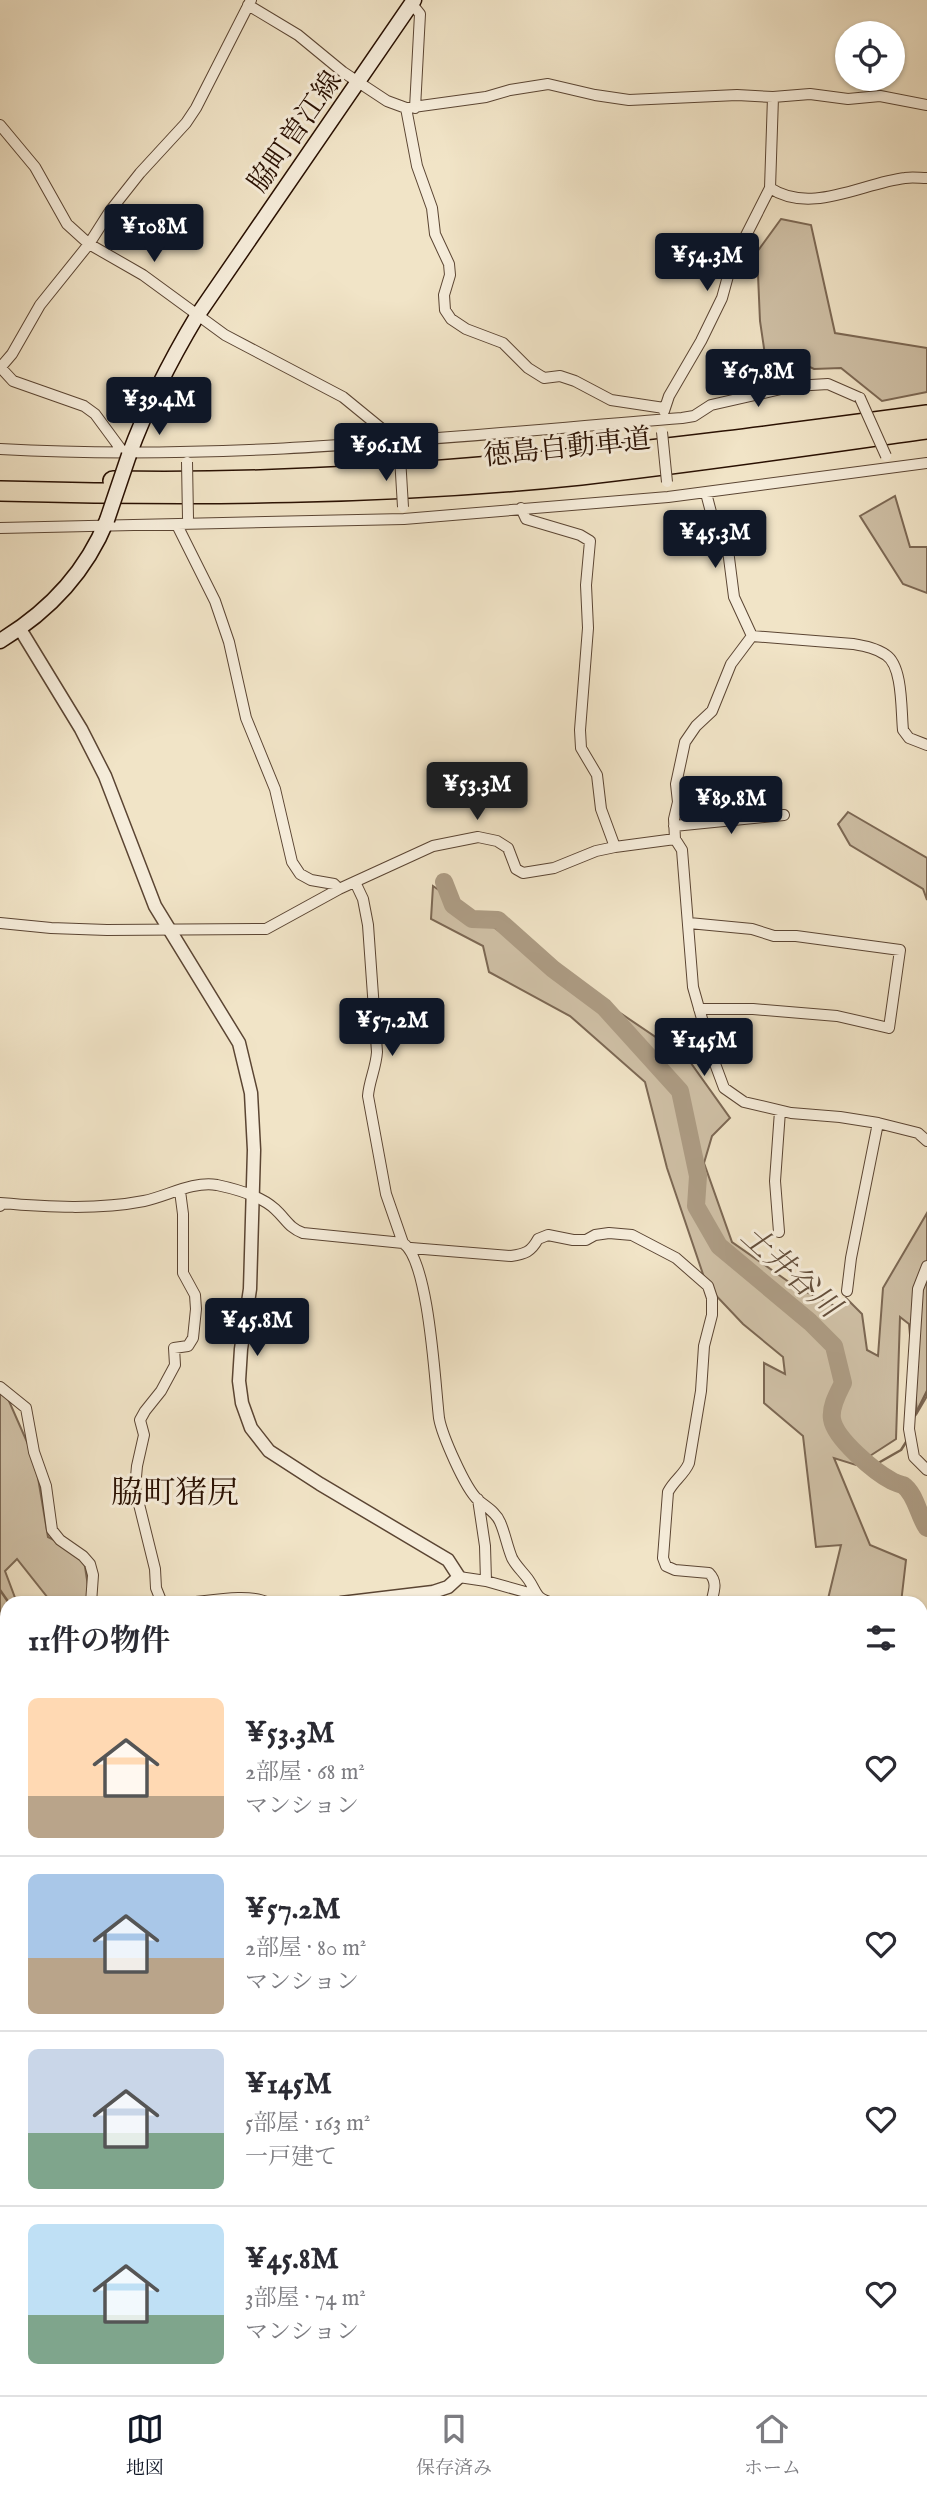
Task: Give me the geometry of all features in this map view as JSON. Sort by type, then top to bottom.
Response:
[{"type":"highway","name":"徳島自動車道","points":[[0,479],[179,481],[287,479],[415,472],[578,459],[927,415]]},
{"type":"highway","name":"徳島自動車道","points":[[0,491],[152,495],[288,493],[416,487],[580,475],[927,429]]},
{"type":"main road","name":"脇町曽江線","points":[[0,640],[45,610],[69,584],[93,551],[106,523],[127,453],[163,374],[197,316],[413,2]]},
{"type":"street","points":[[413,2],[420,14],[410,108],[417,166],[432,208],[435,234],[449,264],[450,275],[444,295],[445,310],[466,329],[503,343],[528,368],[544,378],[560,376],[611,400],[664,408]]},
{"type":"street","points":[[127,453],[95,414],[84,406],[13,381],[0,368],[12,354],[40,305],[89,244],[140,173],[186,123],[249,3],[298,35],[343,72],[359,80],[387,101],[410,108],[548,84],[629,100],[810,94],[848,99],[880,96],[927,105]]},
{"type":"street","points":[[668,497],[662,432],[664,408],[722,298],[730,265],[770,188],[772,97]]},
{"type":"street","points":[[0,125],[35,167],[67,224],[89,244],[143,275],[225,335],[343,397],[398,442],[404,519]]},
{"type":"street","points":[[770,188],[778,193],[810,200],[906,178],[927,178]]},
{"type":"street","points":[[0,449],[187,457],[398,442],[694,416],[711,405],[794,386],[828,384],[860,398],[890,468]]},
{"type":"street","points":[[187,457],[188,521]]},
{"type":"street","points":[[0,528],[106,523],[177,525],[188,521],[404,519],[668,497],[927,463]]},
{"type":"street","points":[[706,492],[712,516],[728,550],[734,597],[752,636]]},
{"type":"street","points":[[521,508],[526,519],[580,535],[590,541],[581,748],[597,775],[601,809],[615,847]]},
{"type":"street","points":[[177,525],[215,601],[229,642],[246,718],[275,789],[292,862],[300,874],[311,880],[334,884],[339,889]]},
{"type":"street","points":[[20,629],[81,730],[105,776],[140,872],[168,931],[239,1043],[251,1093],[254,1197],[250,1289],[240,1349],[239,1381],[242,1402],[251,1428],[269,1451],[448,1560],[459,1577],[486,1581],[536,1595]]},
{"type":"street","points":[[752,636],[853,644],[887,655],[896,667],[903,730],[909,738],[927,745]]},
{"type":"street","points":[[752,636],[730,664],[712,711],[696,726],[685,742],[676,784],[678,802],[675,839],[682,850],[693,987],[714,1061],[724,1088],[744,1102],[779,1111],[878,1123],[918,1133],[927,1141]]},
{"type":"street","points":[[674,826],[784,815]]},
{"type":"street","points":[[0,923],[51,928],[168,931],[265,929],[339,889],[433,846],[478,837],[497,841],[508,848],[516,869],[523,873],[554,869],[596,851],[675,839]]},
{"type":"street","points":[[355,882],[363,900],[368,925],[377,1052],[368,1096],[386,1194],[426,1298],[441,1426],[458,1466],[478,1499],[485,1546],[486,1581]]},
{"type":"street","points":[[689,923],[900,950],[889,1028],[837,1016],[753,1009],[699,1009]]},
{"type":"street","points":[[779,1111],[775,1181],[779,1232]]},
{"type":"street","points":[[847,1291],[878,1123]]},
{"type":"street","points":[[0,1206],[0,1203],[64,1206],[144,1201],[205,1184],[229,1188],[254,1197],[273,1207],[294,1230],[303,1233],[511,1255],[525,1254],[533,1248],[538,1239],[548,1235],[586,1240],[595,1235],[609,1233],[632,1235],[676,1258],[708,1286],[712,1298],[712,1315],[704,1346],[701,1391],[689,1464],[686,1472],[673,1483],[668,1492],[663,1558],[666,1566],[675,1570],[709,1573],[714,1578],[713,1596]]},
{"type":"street","points":[[159,1596],[135,1488],[144,1435],[141,1420],[175,1365],[174,1348],[188,1346],[193,1338],[195,1295],[183,1273],[183,1214],[180,1191]]},
{"type":"street","points":[[927,1266],[918,1289],[909,1429],[914,1457],[927,1470]]},
{"type":"street","points":[[0,1387],[26,1408],[34,1452],[46,1486],[52,1530],[60,1540],[90,1564],[93,1576],[92,1596]]},
{"type":"street","points":[[478,1499],[489,1507],[500,1521],[513,1561],[530,1581],[536,1595]]},
{"type":"street","points":[[400,1596],[433,1592],[448,1587],[459,1577]]},
{"type":"shaded area","points":[[781,219],[811,225],[835,333],[927,348],[927,392],[882,401],[841,368],[814,369],[799,362],[765,355],[760,321],[757,252]]},
{"type":"shaded area","points":[[895,496],[910,547],[927,547],[927,593],[903,584],[860,516]]},
{"type":"shaded area","points":[[848,812],[927,858],[927,900],[923,889],[850,845],[838,824]]},
{"type":"shaded area","points":[[433,886],[688,1059],[730,1118],[712,1136],[704,1163],[732,1242],[796,1287],[837,1307],[846,1298],[862,1314],[867,1350],[878,1356],[883,1288],[927,1213],[927,1396],[917,1413],[909,1324],[900,1317],[896,1439],[856,1465],[834,1458],[870,1545],[906,1560],[902,1596],[829,1596],[841,1545],[816,1547],[803,1436],[764,1403],[764,1363],[785,1374],[783,1357],[743,1324],[707,1286],[667,1168],[645,1082],[570,1016],[489,972],[483,946],[431,919]]},
{"type":"shaded area","points":[[0,1392],[5,1392],[35,1460],[48,1537],[83,1554],[90,1596],[46,1596],[17,1559],[5,1571],[14,1596],[0,1596]]},
{"type":"waterway","name":"土井谷川","points":[[444,882],[453,905],[472,919],[498,920],[553,969],[604,1007],[680,1091],[698,1176],[696,1206],[719,1246],[810,1322],[834,1346],[843,1383],[832,1410],[835,1427],[866,1463],[907,1489],[927,1528]]},
{"type":"waterway","points":[[913,1419],[927,1391]]},
{"type":"waterway","points":[[873,1466],[901,1450],[908,1439]]},
{"type":"waterway","points":[[0,1590],[4,1596]]},
{"type":"district","name":"脇町猪尻","points":[[175,1492]]}]
